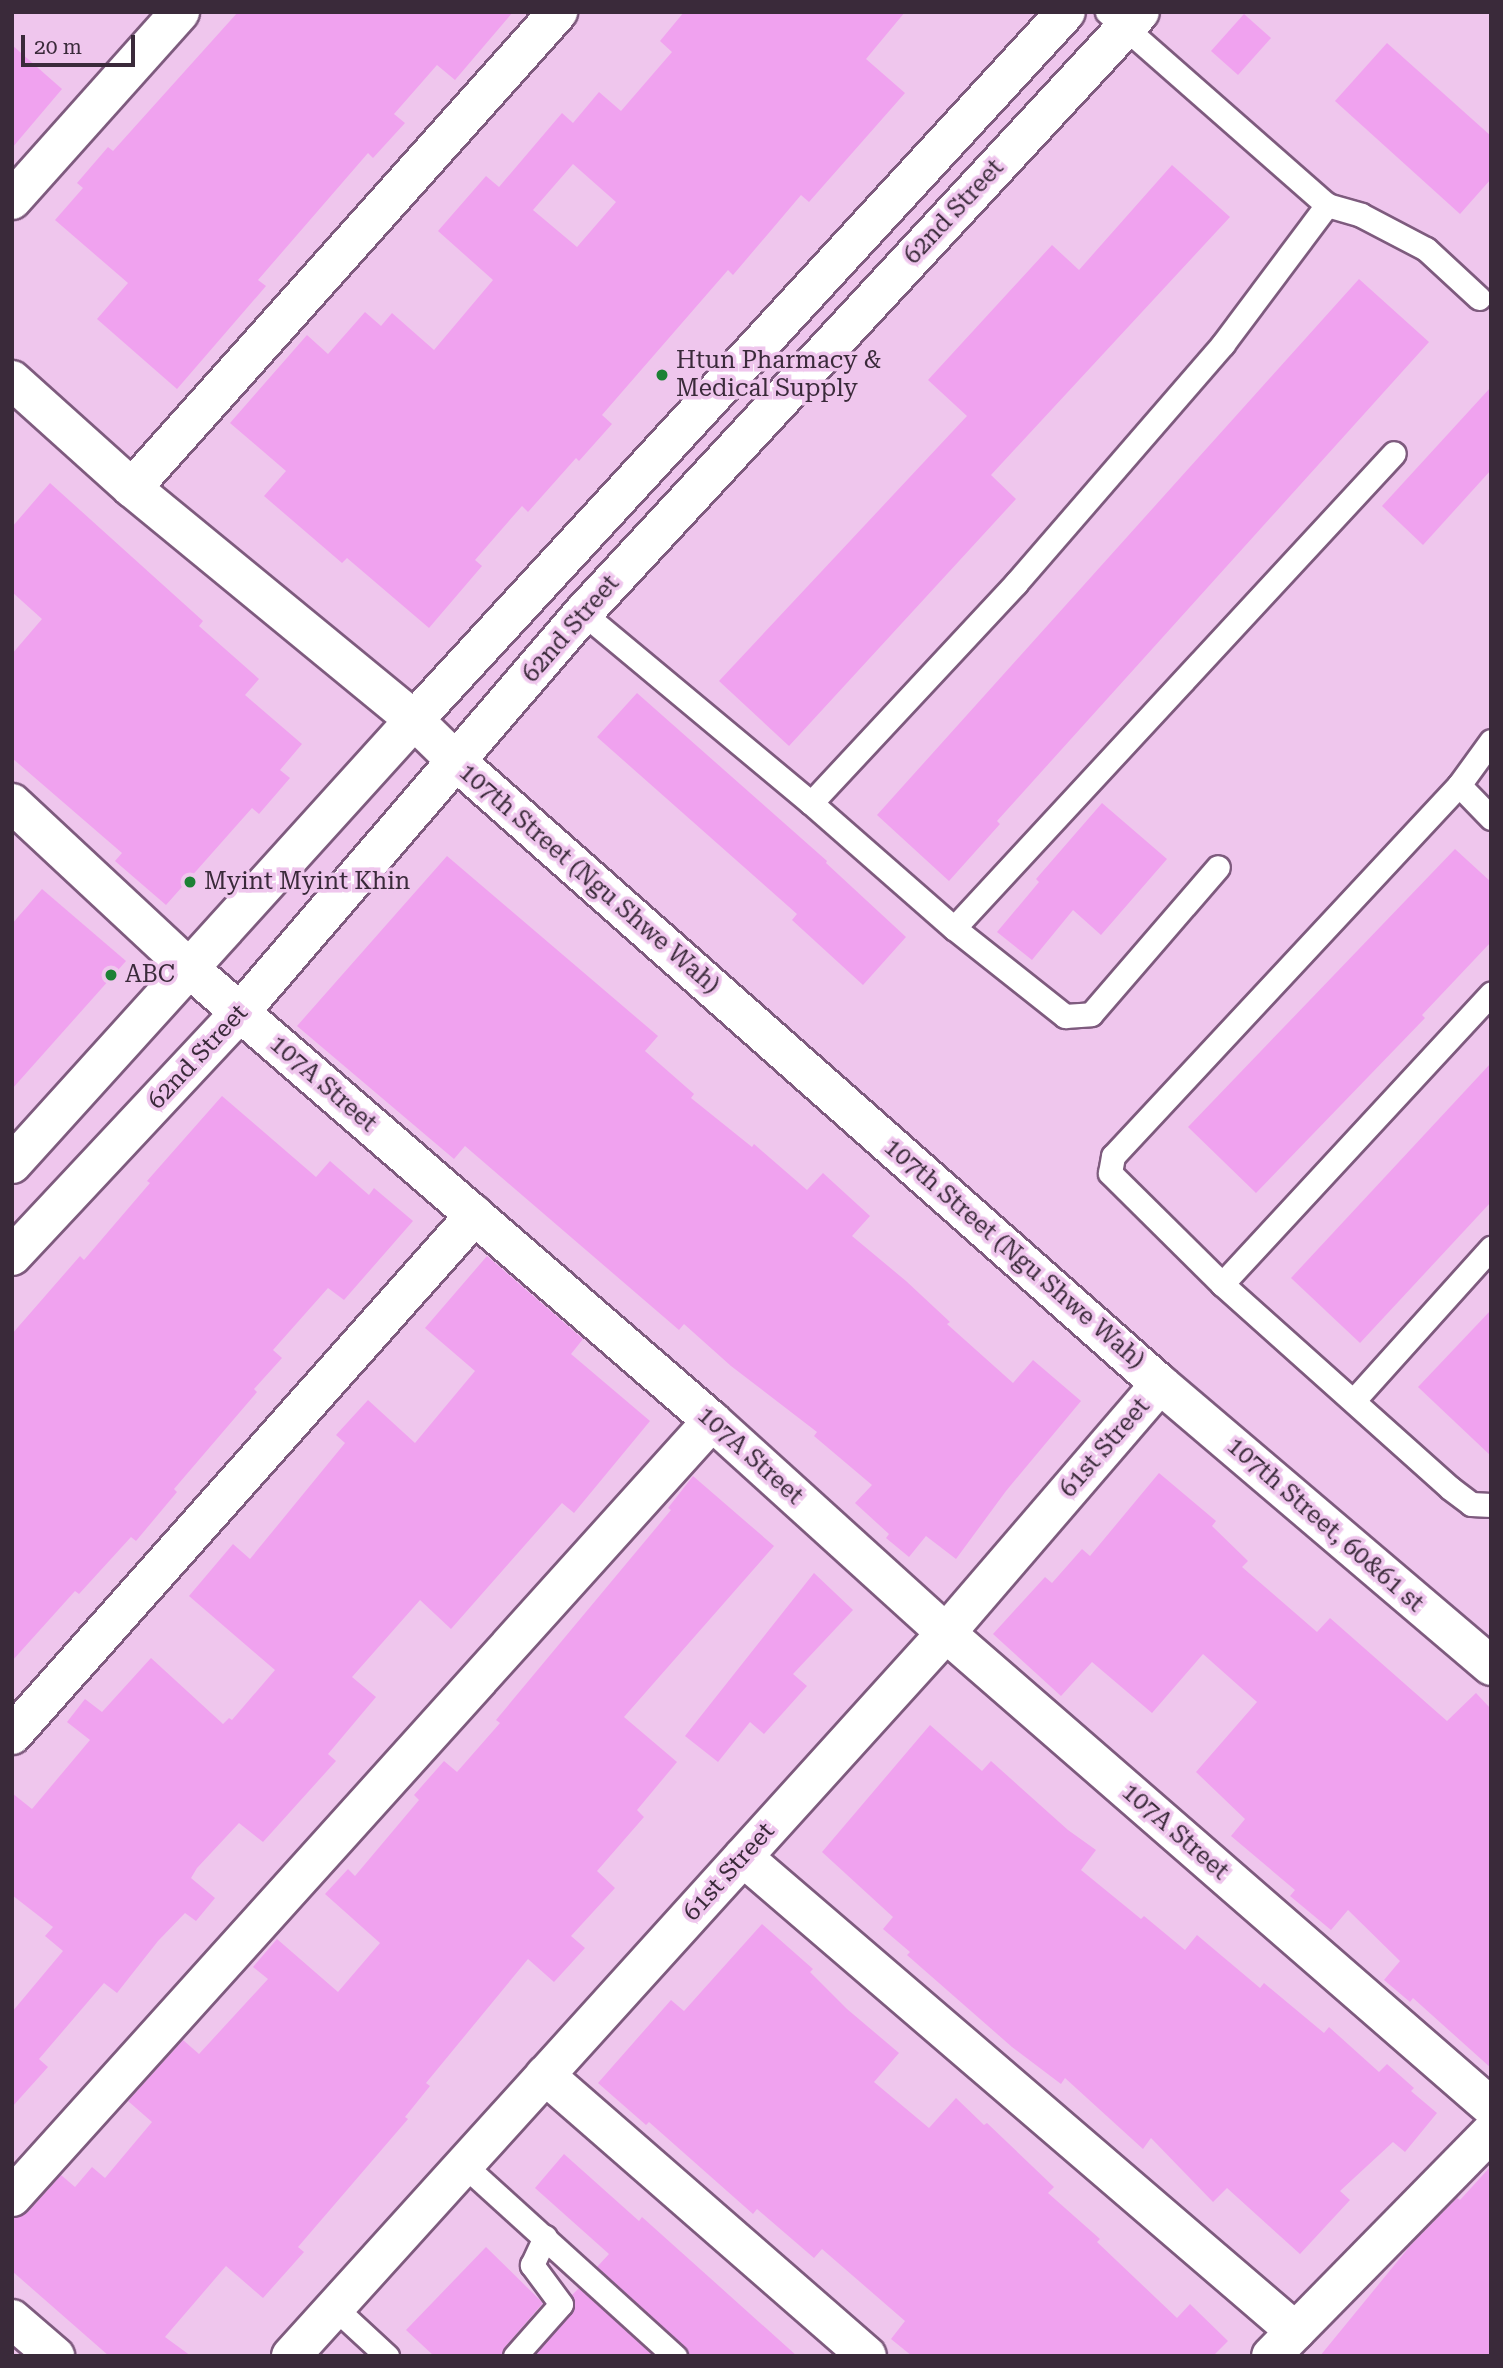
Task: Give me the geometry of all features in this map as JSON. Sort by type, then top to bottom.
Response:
[{"type":"street","points":[[12,200],[180,12]]},
{"type":"street","points":[[132,488],[558,12]]},
{"type":"street","name":"62nd Street","points":[[12,1164],[414,720],[1066,12]]},
{"type":"street","name":"62nd Street","points":[[12,1256],[240,1012],[583,613],[1124,17]]},
{"type":"street","name":"107th Street (Ngu Shwe Wah)","points":[[12,380],[132,488],[414,720],[456,761],[1160,1384]]},
{"type":"street","name":"107A Street","points":[[12,803],[190,969],[712,1421],[946,1633],[1491,2107]]},
{"type":"street","points":[[12,1735],[475,1215]]},
{"type":"street","name":"61st Street","points":[[291,2356],[946,1633],[1160,1384]]},
{"type":"street","name":"107th Street, 60&61 st","points":[[1160,1384],[1491,1667]]},
{"type":"street","points":[[12,2197],[712,1421]]},
{"type":"street","points":[[743,1857],[1283,2344],[1491,2132]]},
{"type":"street","points":[[545,2075],[867,2356]]},
{"type":"street","points":[[12,2319],[55,2356]]},
{"type":"lane","points":[[1124,17],[1327,205],[1362,215],[1426,249],[1479,298]]},
{"type":"lane","points":[[811,803],[1016,583],[1205,365],[1300,244],[1327,205]]},
{"type":"lane","points":[[954,928],[1394,453]]},
{"type":"lane","points":[[583,613],[811,803],[954,928],[1065,1016],[1091,1014],[1218,867]]},
{"type":"lane","points":[[1491,741],[1459,785],[1113,1156],[1110,1173],[1125,1191],[1222,1284],[1450,1488],[1471,1504],[1491,1505]]},
{"type":"lane","points":[[1459,785],[1491,818]]},
{"type":"lane","points":[[1222,1284],[1491,994]]},
{"type":"lane","points":[[1354,1400],[1491,1248]]},
{"type":"lane","points":[[464,2165],[675,2356]]},
{"type":"lane","points":[[514,2356],[561,2304],[532,2265],[545,2237]]},
{"type":"lane","points":[[335,2308],[387,2356]]},
{"type":"building","points":[[238,12],[513,12],[455,80],[437,65],[394,114],[405,123],[373,158],[368,153],[258,280],[266,286],[177,389],[97,319],[128,283],[55,220],[83,188],[77,183],[108,147],[113,151]]},
{"type":"building","points":[[684,12],[905,12],[866,59],[905,93],[809,202],[801,195],[733,275],[728,270],[602,415],[612,424],[579,461],[576,458],[528,512],[522,506],[475,560],[482,566],[429,628],[347,558],[342,563],[264,496],[286,471],[230,423],[307,335],[328,354],[365,312],[381,326],[392,313],[434,350],[493,280],[438,231],[486,176],[499,187],[562,113],[573,123],[599,92],[621,111],[672,52],[660,41]],"holes":[[[573,164],[616,202],[577,247],[533,210]]]},
{"type":"building","points":[[1244,14],[1271,38],[1238,75],[1211,51]]},
{"type":"building","points":[[1387,43],[1491,136],[1491,179],[1460,214],[1335,101]]},
{"type":"building","points":[[12,45],[62,89],[12,148]]},
{"type":"building","points":[[1172,165],[1230,217],[991,475],[1016,499],[789,746],[719,681],[967,416],[928,380],[1052,245],[1079,270]]},
{"type":"building","points":[[1359,279],[1429,342],[997,821],[1000,824],[949,881],[877,815]]},
{"type":"building","points":[[1491,387],[1491,470],[1423,545],[1382,506]]},
{"type":"building","points":[[50,483],[203,621],[199,626],[259,679],[245,695],[302,744],[280,770],[290,778],[259,814],[252,808],[166,905],[115,861],[122,853],[12,758],[12,654],[42,619],[12,592],[12,527]]},
{"type":"building","points":[[637,693],[827,861],[826,863],[906,937],[863,985],[792,920],[797,914],[597,737]]},
{"type":"building","points":[[1102,803],[1167,859],[1101,935],[1073,910],[1032,960],[997,932],[1039,882],[1036,879]]},
{"type":"building","points":[[1455,849],[1491,882],[1491,942],[1422,1015],[1425,1018],[1256,1193],[1188,1127]]},
{"type":"building","points":[[447,856],[658,1036],[645,1051],[694,1094],[691,1098],[752,1147],[754,1144],[807,1190],[823,1173],[870,1216],[852,1236],[906,1281],[950,1322],[947,1324],[1013,1383],[1033,1360],[1081,1401],[1006,1491],[956,1559],[926,1536],[909,1557],[886,1538],[889,1534],[855,1503],[872,1485],[814,1436],[817,1432],[731,1366],[684,1324],[679,1330],[465,1146],[454,1159],[297,1026]]},
{"type":"building","points":[[42,889],[126,961],[12,1089],[12,924]]},
{"type":"building","points":[[1491,1063],[1491,1202],[1360,1343],[1291,1278]]},
{"type":"building","points":[[222,1096],[316,1177],[330,1161],[369,1195],[374,1188],[413,1221],[344,1300],[328,1288],[273,1350],[282,1358],[254,1389],[257,1392],[174,1489],[177,1492],[136,1541],[131,1537],[79,1594],[75,1591],[12,1661],[12,1334],[80,1256],[84,1260],[150,1183],[147,1181]]},
{"type":"building","points":[[487,1256],[583,1339],[571,1354],[650,1421],[574,1513],[562,1503],[451,1629],[420,1600],[352,1677],[376,1697],[328,1754],[336,1761],[263,1842],[239,1823],[191,1878],[215,1898],[196,1921],[185,1913],[158,1941],[117,1993],[104,1983],[39,2059],[48,2067],[12,2107],[12,2012],[63,1951],[45,1936],[53,1927],[12,1895],[12,1793],[32,1809],[90,1740],[67,1722],[85,1699],[102,1712],[151,1658],[223,1724],[229,1718],[232,1720],[275,1670],[189,1596],[233,1544],[250,1559],[345,1443],[336,1435],[368,1400],[415,1443],[475,1371],[425,1328]]},
{"type":"building","points":[[1491,1310],[1491,1456],[1418,1387]]},
{"type":"building","points":[[1159,1473],[1216,1521],[1212,1526],[1248,1561],[1242,1567],[1317,1632],[1330,1618],[1447,1721],[1476,1693],[1491,1709],[1491,2068],[1413,1998],[1410,2002],[1384,1980],[1400,1961],[1348,1910],[1331,1930],[1290,1896],[1295,1890],[1231,1836],[1245,1819],[1196,1772],[1257,1702],[1203,1654],[1152,1713],[1092,1662],[1061,1696],[993,1634],[1045,1577],[1052,1583],[1082,1549],[1090,1556]]},
{"type":"building","points":[[693,1476],[774,1546],[624,1717],[677,1762],[637,1810],[644,1817],[597,1871],[615,1888],[571,1936],[585,1948],[554,1982],[528,1959],[426,2083],[430,2086],[405,2117],[408,2119],[298,2247],[304,2252],[263,2298],[226,2266],[165,2337],[191,2356],[109,2356],[12,2271],[12,2218],[28,2212],[61,2175],[75,2187],[92,2167],[105,2178],[152,2122],[128,2101],[183,2040],[199,2054],[268,1979],[253,1967],[277,1939],[338,1992],[380,1943],[325,1894],[348,1869],[355,1876],[419,1800],[414,1795],[444,1761],[457,1772],[500,1723],[496,1720],[671,1510],[668,1508]]},
{"type":"building","points":[[814,1573],[853,1610],[793,1674],[807,1686],[764,1734],[750,1722],[718,1762],[685,1736]]},
{"type":"building","points":[[930,1725],[982,1771],[991,1761],[1068,1830],[1096,1850],[1081,1870],[1141,1919],[1144,1916],[1185,1950],[1197,1935],[1260,1988],[1264,1983],[1324,2033],[1329,2027],[1379,2072],[1387,2064],[1414,2088],[1411,2091],[1437,2113],[1405,2152],[1393,2142],[1340,2191],[1350,2200],[1300,2254],[1227,2188],[1213,2202],[1151,2138],[1143,2149],[1065,2078],[1061,2084],[1012,2047],[907,1955],[910,1952],[883,1929],[893,1917],[822,1852]]},
{"type":"building","points":[[762,1924],[813,1969],[810,1972],[847,2009],[899,2053],[874,2082],[929,2128],[956,2098],[984,2125],[987,2123],[1054,2187],[1048,2193],[1100,2239],[1097,2242],[1177,2318],[1190,2304],[1228,2341],[1213,2356],[912,2356],[891,2339],[905,2321],[822,2249],[814,2258],[757,2209],[753,2214],[649,2122],[646,2125],[598,2083],[671,2000],[684,2011]]},
{"type":"building","points":[[564,2154],[639,2221],[642,2217],[797,2356],[689,2356],[684,2346],[597,2267],[609,2254],[535,2188]]},
{"type":"building","points":[[1491,2166],[1491,2356],[1320,2356],[1410,2246],[1457,2198],[1460,2200]]},
{"type":"building","points":[[486,2247],[543,2303],[505,2347],[501,2356],[434,2356],[406,2330]]},
{"type":"building","points":[[579,2288],[654,2356],[534,2356],[572,2313],[575,2302],[572,2295]]},
{"type":"place","name":"Htun Pharmacy & Medical Supply","points":[[662,375]]},
{"type":"place","name":"Myint Myint Khin","points":[[190,882]]},
{"type":"place","name":"ABC","points":[[111,975]]}]
